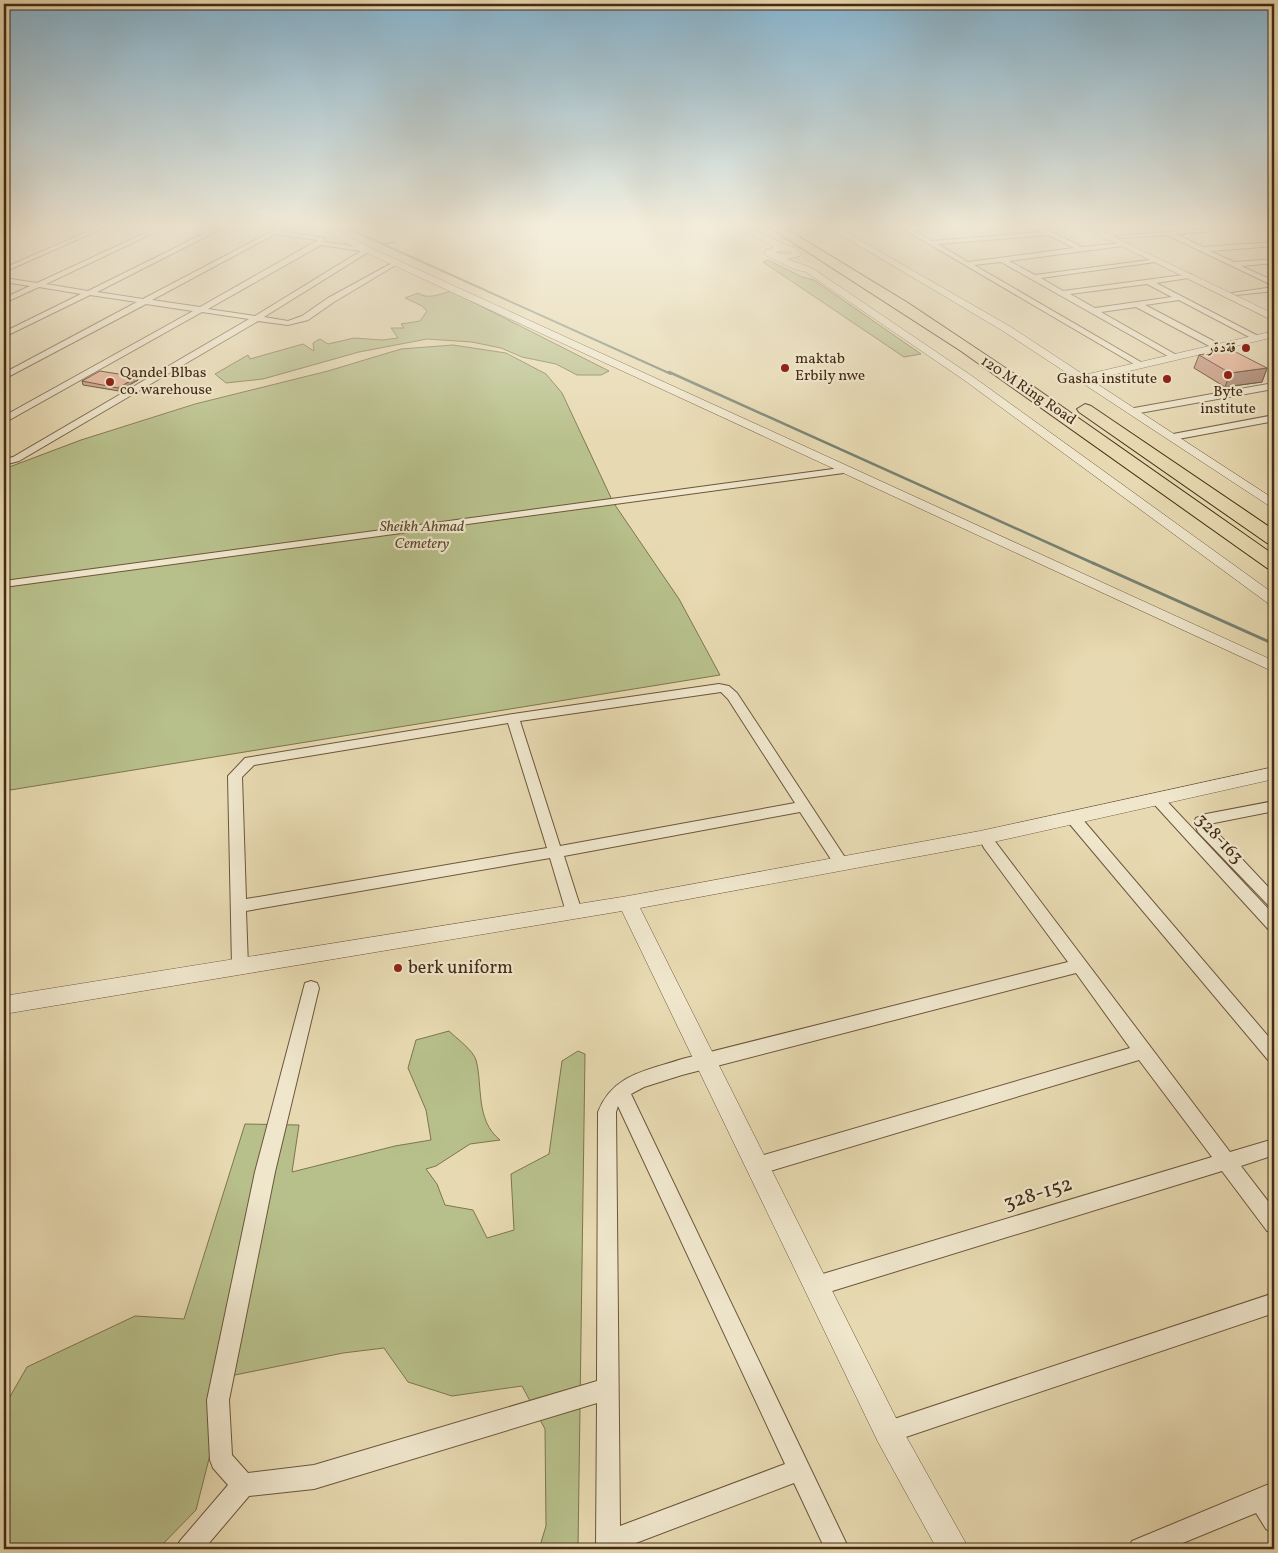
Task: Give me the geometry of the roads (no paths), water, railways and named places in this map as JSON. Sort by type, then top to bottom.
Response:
[{"type":"highway","name":"120 M Ring Road","points":[[889,299],[1078,425],[1274,564]]},
{"type":"highway","name":"120 M Ring Road","points":[[916,299],[1041,380]]},
{"type":"highway","name":"120 M Ring Road","points":[[1072,401],[1274,539]]},
{"type":"street","points":[[4,335],[77,299]]},
{"type":"street","points":[[126,299],[255,319],[295,322],[334,299]]},
{"type":"street","points":[[4,376],[148,299]]},
{"type":"street","points":[[4,420],[221,299]]},
{"type":"street","points":[[4,462],[16,459],[287,299]]},
{"type":"street","points":[[476,299],[848,470],[1040,561],[1274,667]]},
{"type":"street","points":[[852,299],[975,383],[1274,601]]},
{"type":"street","points":[[956,299],[1007,329],[1088,381],[1274,505]]},
{"type":"street","points":[[1029,299],[1142,365]]},
{"type":"street","points":[[1074,299],[1186,362]]},
{"type":"street","points":[[1094,311],[1169,299]]},
{"type":"street","points":[[1182,299],[1258,338]]},
{"type":"street","points":[[1243,299],[1273,312]]},
{"type":"street","points":[[1250,299],[1273,312]]},
{"type":"street","points":[[1137,304],[1218,347]]},
{"type":"street","points":[[1088,381],[1142,365],[1274,334]]},
{"type":"street","points":[[1088,381],[1186,362],[1274,341]]},
{"type":"street","points":[[1263,377],[1274,383]]},
{"type":"street","points":[[1134,411],[1274,383]]},
{"type":"street","points":[[4,409],[19,412]]},
{"type":"street","points":[[1173,437],[1274,418]]},
{"type":"street","points":[[1260,421],[1274,429]]},
{"type":"street","points":[[4,584],[848,470]]},
{"type":"street","points":[[240,966],[235,776],[250,761],[513,718],[719,688],[725,689],[732,696],[841,864]]},
{"type":"street","points":[[513,718],[574,912]]},
{"type":"street","points":[[4,1005],[628,903],[841,864],[1073,818],[1274,773]]},
{"type":"street","name":"328-163","points":[[1158,800],[1274,926]]},
{"type":"street","points":[[239,906],[555,852],[804,806]]},
{"type":"street","points":[[1274,806],[1206,819],[1201,822],[1212,838],[1274,902]]},
{"type":"street","points":[[1073,818],[1274,1055]]},
{"type":"street","points":[[1196,842],[1212,838]]},
{"type":"street","points":[[989,844],[1143,1052],[1274,1224]]},
{"type":"street","points":[[628,903],[888,1432],[954,1549]]},
{"type":"street","points":[[799,1470],[608,1546],[606,1389],[607,1112],[612,1097],[620,1091],[705,1061],[1079,966]]},
{"type":"street","points":[[243,1485],[221,1460],[218,1400],[265,1172],[311,988]]},
{"type":"street","points":[[757,1166],[1143,1052]]},
{"type":"street","points":[[620,1091],[838,1549]]},
{"type":"street","name":"328-152","points":[[816,1286],[1274,1147]]},
{"type":"street","points":[[888,1432],[1274,1304]]},
{"type":"street","points":[[188,1549],[243,1485],[314,1477],[606,1389]]},
{"type":"street","points":[[1140,1549],[1267,1496],[1274,1521]]},
{"type":"waterway","points":[[506,299],[671,374]]},
{"type":"waterway","points":[[669,372],[1095,564]]},
{"type":"waterway","points":[[1093,563],[1274,644]]},
{"type":"place","name":"قةدةر","points":[[1246,348]]},
{"type":"place","name":"maktab Erbily nwe","points":[[785,368]]},
{"type":"place","name":"Byte institute","points":[[1228,375]]},
{"type":"place","name":"Gasha institute","points":[[1167,379]]},
{"type":"place","name":"Qandel Blbas co. warehouse","points":[[110,382]]},
{"type":"place","name":"berk uniform","points":[[398,968]]},
{"type":"park label","name":"Sheikh Ahmad Cemetery","points":[[422,536]]}]
